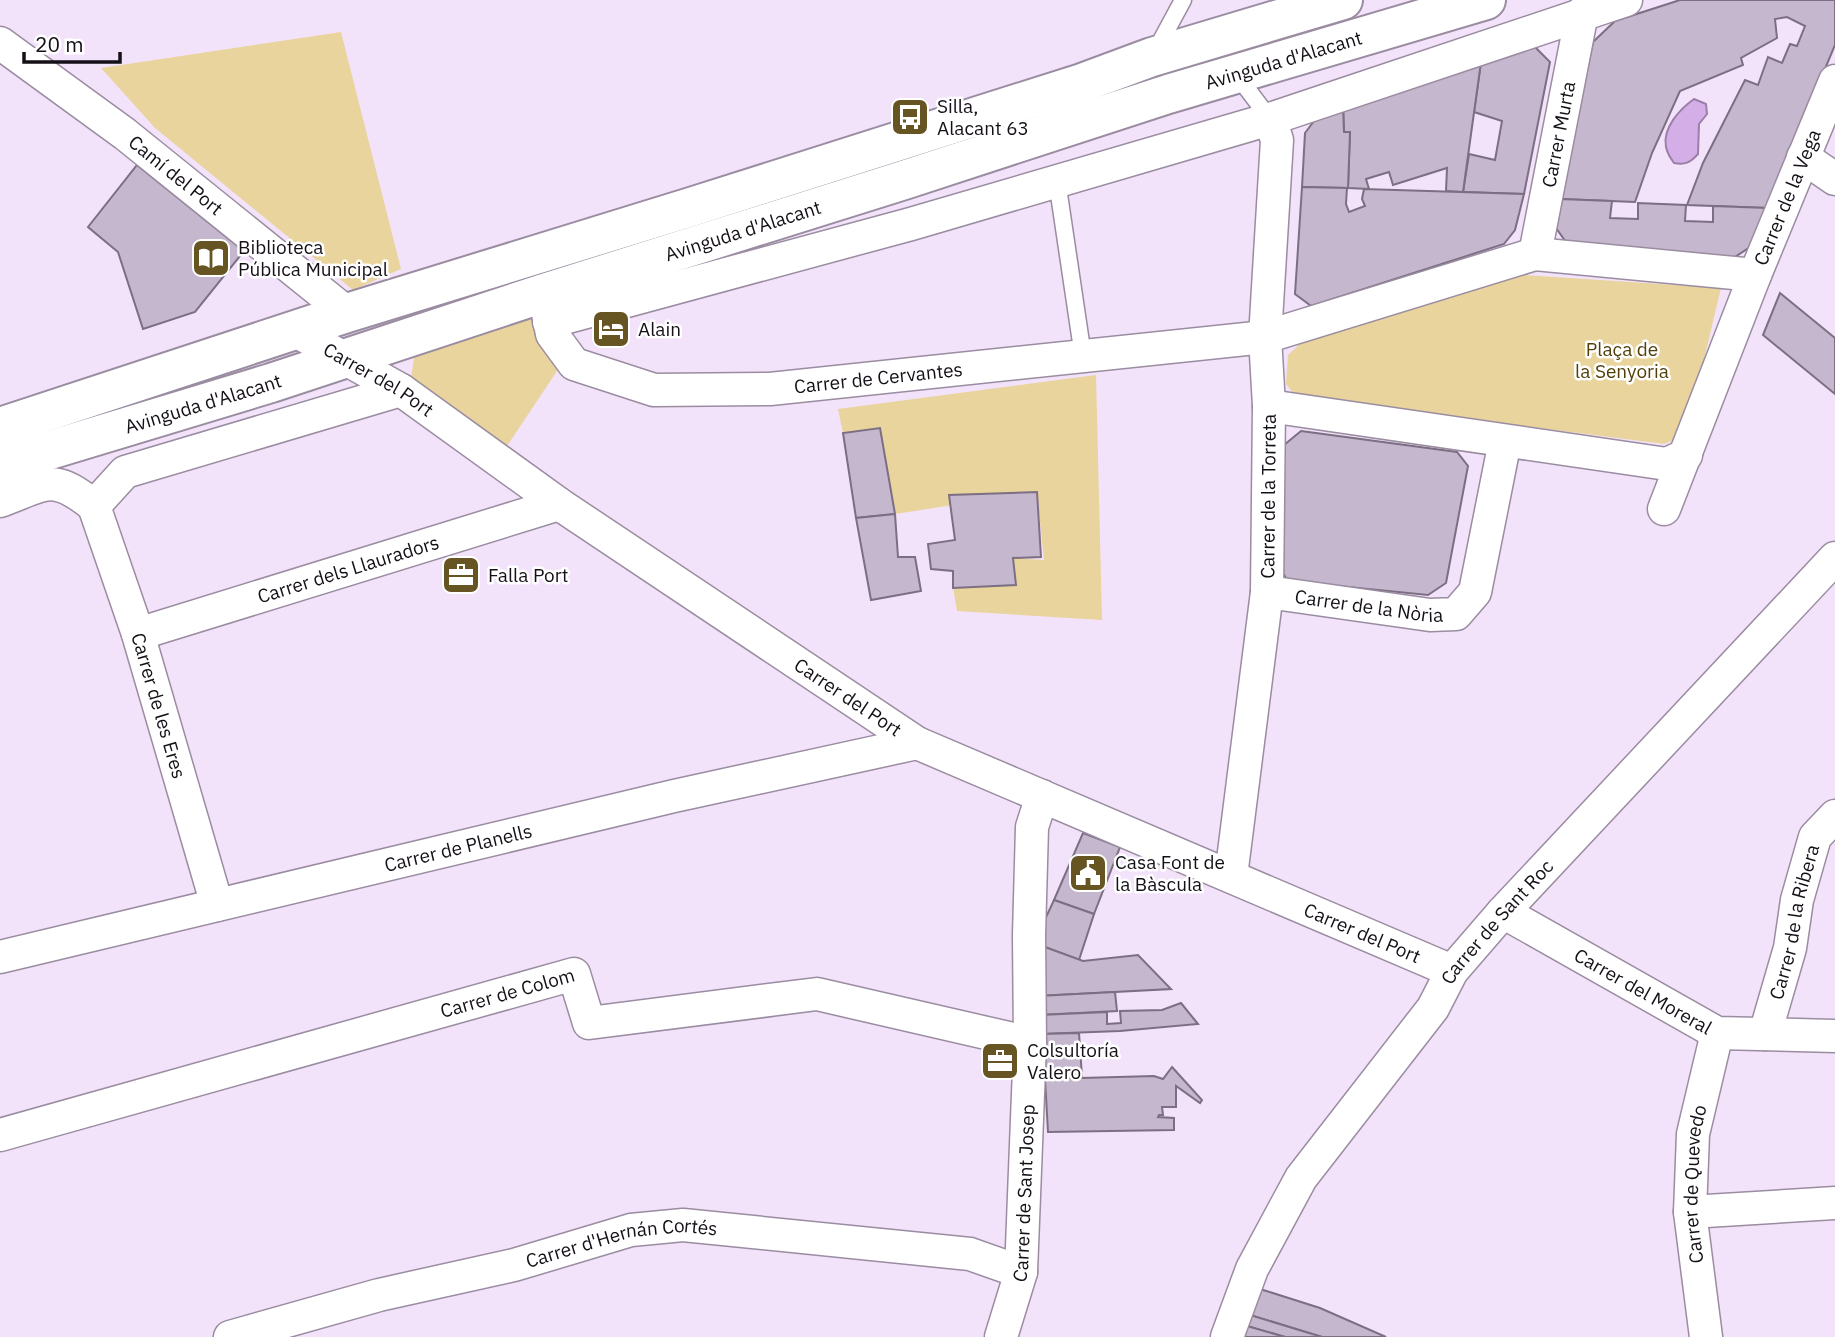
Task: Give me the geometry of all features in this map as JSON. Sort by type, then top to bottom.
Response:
[{"type":"main road","name":"Avinguda d'Alacant","points":[[0,465],[346,359],[546,307],[904,180],[1168,94],[1486,0]]},
{"type":"main road","name":"Avinguda d'Alacant","points":[[0,427],[347,313],[717,199],[1082,83],[1152,57],[1337,1]]},
{"type":"street","name":"Avinguda d'Alacant","points":[[546,307],[825,248],[1270,119],[1626,0]]},
{"type":"street","name":"Carrer Murta","points":[[1535,254],[1582,13]]},
{"type":"street","name":"Camí del Port","points":[[0,43],[125,134],[347,313]]},
{"type":"street","name":"Carrer de la Vega","points":[[1755,275],[1835,81]]},
{"type":"street","name":"Carrer de la Torreta","points":[[1231,876],[1268,592],[1269,406],[1265,337],[1277,140],[1270,119]]},
{"type":"street","points":[[1803,157],[1835,180]]},
{"type":"street","points":[[1265,337],[1535,254],[1755,275],[1664,509]]},
{"type":"street","name":"Carrer de Cervantes","points":[[546,307],[552,334],[574,364],[654,390],[770,389],[1265,337]]},
{"type":"street","name":"Carrer del Port","points":[[294,330],[401,390],[559,504],[917,743],[1451,971]]},
{"type":"street","points":[[0,501],[52,482],[73,489],[94,506],[125,472],[401,390]]},
{"type":"street","points":[[1269,406],[1667,464],[1686,455]]},
{"type":"street","name":"Carrer de la Nòria","points":[[1268,592],[1430,615],[1457,614],[1475,592],[1505,441]]},
{"type":"street","name":"Carrer dels Llauradors","points":[[138,634],[559,504]]},
{"type":"street","name":"Carrer de les Eres","points":[[94,506],[138,634],[217,905]]},
{"type":"street","name":"Carrer de Sant Roc","points":[[1227,1337],[1252,1269],[1301,1178],[1433,1008],[1451,971],[1835,558]]},
{"type":"street","name":"Carrer de Planells","points":[[0,957],[674,796],[917,743]]},
{"type":"street","name":"Carrer de Sant Josep","points":[[1001,1337],[1021,1272],[1030,1042],[1032,827],[1042,796]]},
{"type":"street","name":"Carrer de la Ribera","points":[[1765,1034],[1790,948],[1797,900],[1815,837],[1835,816]]},
{"type":"street","name":"Carrer del Moreral","points":[[1503,912],[1717,1033],[1835,1036]]},
{"type":"street","name":"Carrer de Colom","points":[[0,1135],[574,974],[589,1023],[817,994],[1030,1042]]},
{"type":"street","name":"Carrer de Quevedo","points":[[1706,1337],[1690,1212],[1693,1134],[1717,1033]]},
{"type":"street","points":[[1690,1212],[1835,1203]]},
{"type":"street","name":"Carrer d'Hernán Cortés","points":[[230,1337],[379,1295],[514,1265],[631,1230],[683,1225],[970,1254],[1021,1272]]},
{"type":"lane","points":[[1152,57],[1183,0]]},
{"type":"lane","points":[[1236,74],[1270,119]]},
{"type":"lane","points":[[1057,181],[1083,356]]},
{"type":"green space","points":[[341,32],[401,269],[353,290],[155,128],[101,68]]},
{"type":"green space","name":"Plaça de la Senyoria","points":[[1507,274],[1721,288],[1686,435],[1664,444],[1296,397],[1286,384],[1288,355],[1314,331]]},
{"type":"green space","points":[[543,309],[559,368],[507,446],[420,392],[411,378],[414,358],[425,348]]},
{"type":"green space","points":[[1096,375],[1102,620],[957,611],[953,588],[1016,585],[1013,558],[1044,560],[1037,492],[895,514],[880,428],[843,433],[838,409]]},
{"type":"shaded area","points":[[1694,99],[1706,104],[1707,114],[1699,124],[1698,154],[1687,163],[1674,163],[1665,140],[1669,126]]},
{"type":"building","points":[[1680,0],[1835,0],[1835,45],[1767,208],[1687,205],[1703,163],[1745,80],[1758,85],[1768,57],[1782,63],[1790,44],[1797,46],[1805,26],[1787,17],[1775,19],[1777,38],[1741,58],[1743,65],[1680,91],[1652,153],[1635,202],[1560,199],[1593,42],[1615,21]]},
{"type":"building","points":[[1533,45],[1550,62],[1524,194],[1463,192],[1469,154],[1495,160],[1502,121],[1474,112],[1481,62]]},
{"type":"building","points":[[1481,62],[1463,192],[1446,191],[1447,168],[1393,185],[1389,172],[1366,179],[1369,189],[1348,188],[1350,132],[1344,132],[1343,106]]},
{"type":"building","points":[[1343,106],[1344,132],[1350,132],[1348,188],[1302,187],[1305,133],[1320,113]]},
{"type":"building","points":[[137,165],[244,251],[195,312],[143,329],[118,252],[88,227]]},
{"type":"building","points":[[1302,187],[1347,188],[1346,204],[1349,212],[1365,206],[1362,199],[1364,189],[1524,194],[1515,230],[1504,244],[1311,306],[1295,294]]},
{"type":"building","points":[[1560,199],[1612,201],[1610,218],[1638,219],[1638,203],[1686,205],[1685,221],[1713,222],[1713,206],[1767,208],[1753,245],[1732,259],[1566,242],[1556,228]]},
{"type":"building","points":[[1780,293],[1835,338],[1835,394],[1763,335]]},
{"type":"building","points":[[880,428],[895,514],[856,518],[843,433]]},
{"type":"building","points":[[1301,431],[1457,452],[1468,466],[1446,583],[1428,595],[1288,581],[1277,564],[1284,445]]},
{"type":"building","points":[[1037,492],[1041,557],[1013,558],[1016,585],[953,588],[953,571],[931,569],[928,544],[955,540],[949,495]]},
{"type":"building","points":[[895,514],[898,557],[915,557],[921,591],[871,600],[856,518]]},
{"type":"building","name":"Casa Font de la Bàscula","points":[[1083,833],[1120,847],[1094,914],[1054,900]]},
{"type":"building","points":[[1054,900],[1094,914],[1079,960],[1034,943]]},
{"type":"building","points":[[1034,943],[1083,961],[1138,955],[1171,989],[1038,996]]},
{"type":"building","points":[[1115,992],[1117,1011],[1040,1015],[1038,996]]},
{"type":"building","points":[[1181,1003],[1198,1024],[1041,1034],[1040,1015],[1107,1012],[1107,1024],[1121,1023],[1120,1011],[1162,1010]]},
{"type":"building","points":[[1079,1033],[1082,1077],[1045,1079],[1041,1034]]},
{"type":"building","points":[[1172,1067],[1202,1100],[1200,1103],[1176,1086],[1176,1107],[1162,1107],[1163,1115],[1158,1117],[1174,1118],[1174,1130],[1048,1132],[1045,1079],[1154,1076],[1163,1079]]},
{"type":"building","points":[[1260,1289],[1320,1308],[1386,1337],[1322,1337],[1250,1315]]},
{"type":"building","points":[[1250,1315],[1322,1337],[1285,1337],[1247,1326]]},
{"type":"building","points":[[1247,1326],[1285,1337],[1242,1337]]},
{"type":"place","name":"Silla, Alacant 63","points":[[910,117]]},
{"type":"place","name":"Biblioteca Pública Municipal","points":[[211,258]]},
{"type":"place","name":"Alain","points":[[611,329]]},
{"type":"place","name":"Falla Port","points":[[461,575]]},
{"type":"place","name":"Casa Font de la Bàscula","points":[[1088,873]]},
{"type":"place","name":"Colsultoría Valero","points":[[1000,1061]]}]
